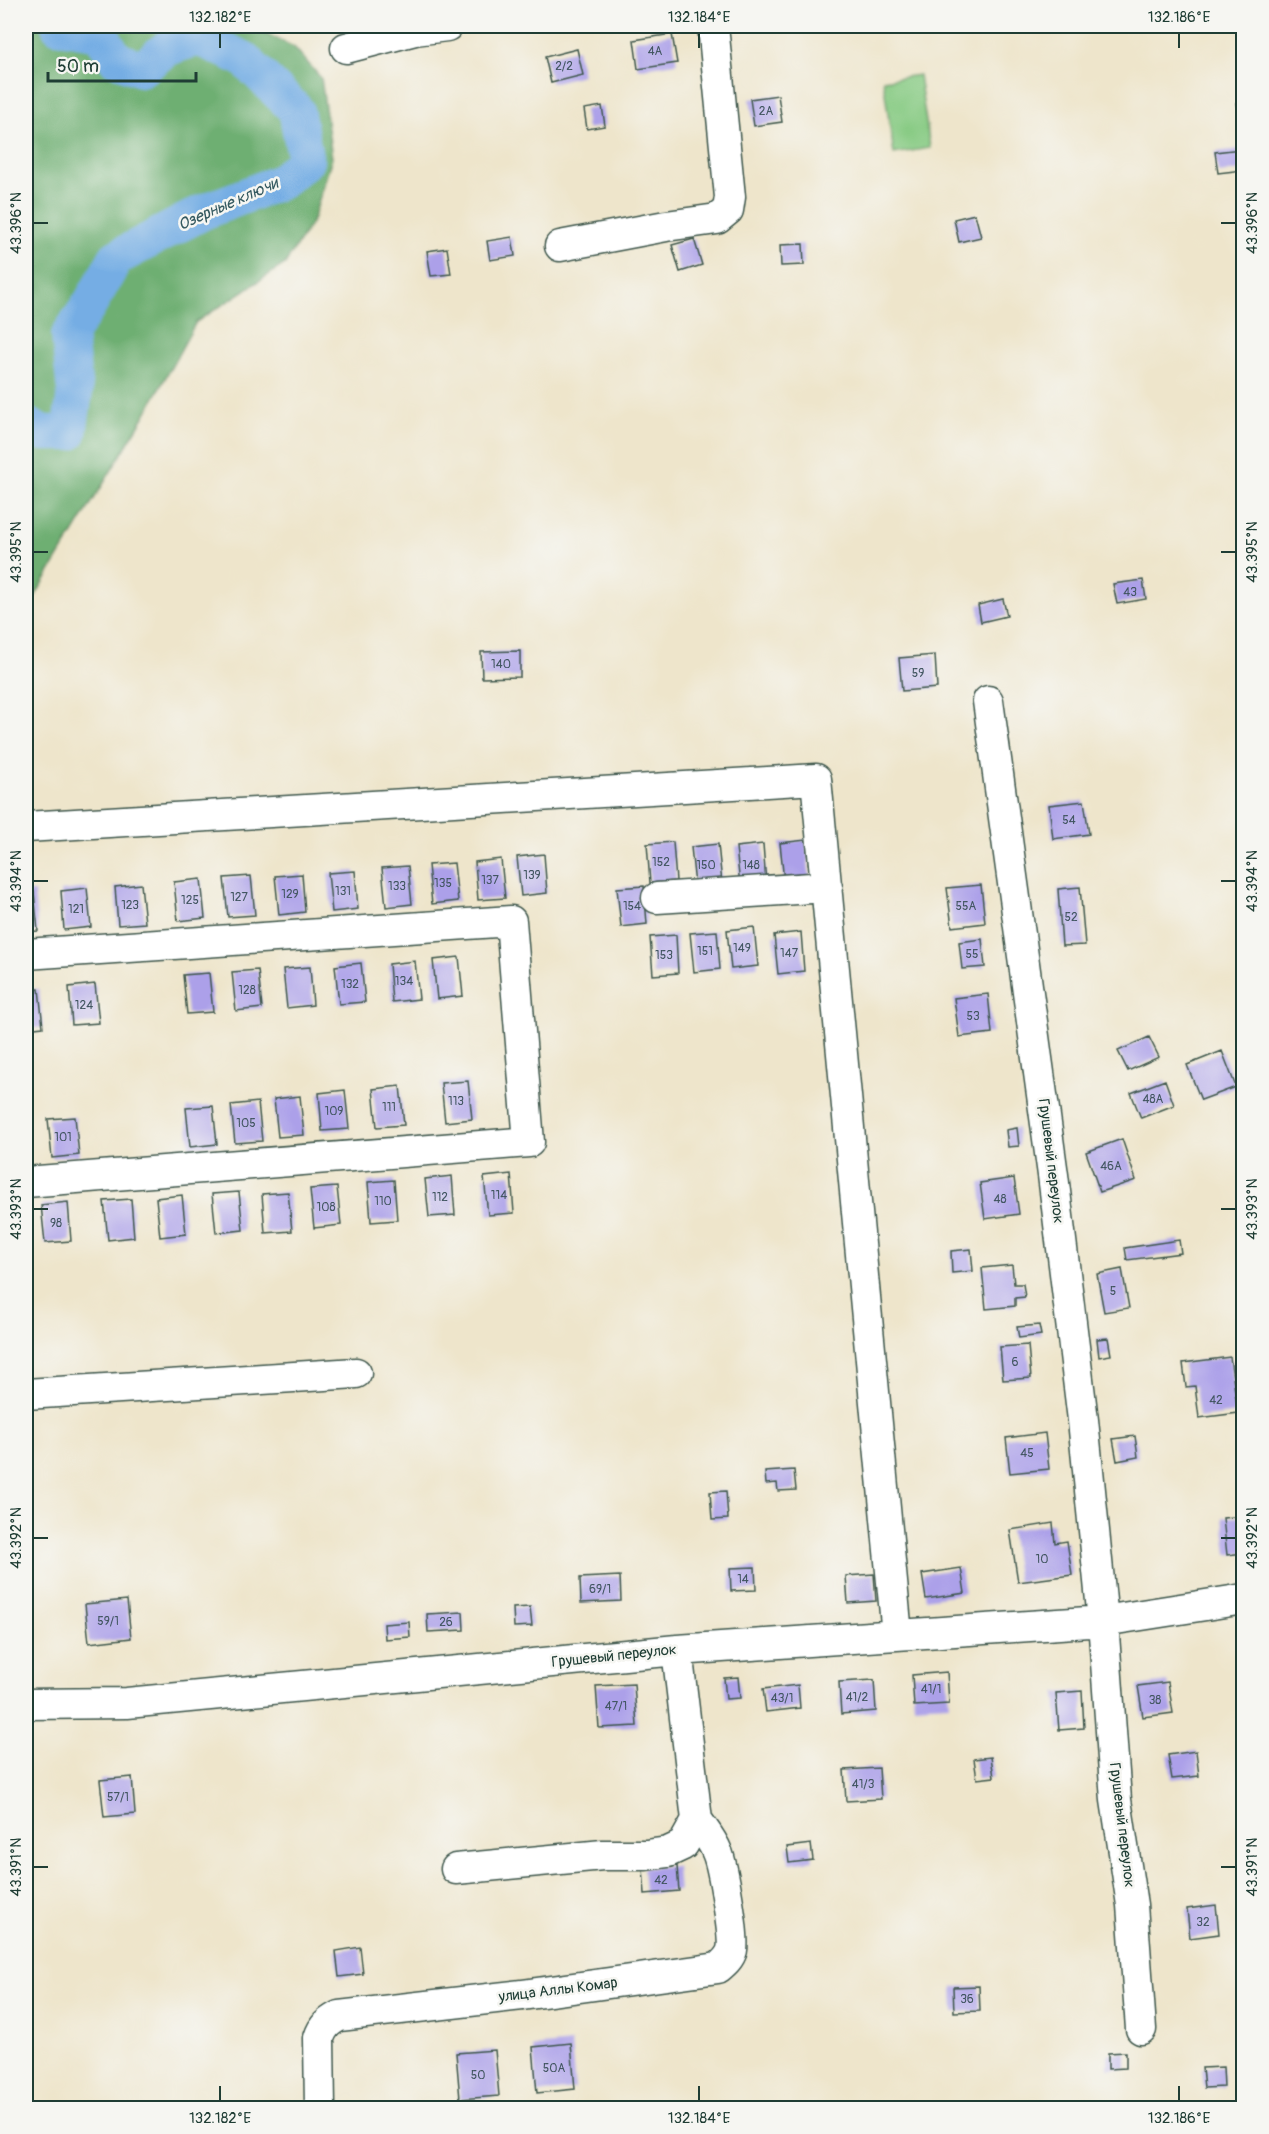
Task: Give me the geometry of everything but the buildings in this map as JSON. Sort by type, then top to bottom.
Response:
[{"type":"street","points":[[346,48],[415,30],[447,26]]},
{"type":"street","points":[[560,246],[717,219],[728,210],[730,197],[713,26]]},
{"type":"street","name":"Грушевый переулок","points":[[988,701],[1053,1175],[1083,1420],[1103,1621],[1116,1800],[1132,1905],[1141,2029]]},
{"type":"street","points":[[26,827],[816,778],[897,1635]]},
{"type":"street","points":[[657,898],[826,887]]},
{"type":"street","points":[[26,954],[511,921],[529,1142],[26,1182]]},
{"type":"street","points":[[26,1394],[356,1373]]},
{"type":"street","name":"Грушевый переулок","points":[[26,1704],[127,1703],[677,1650],[1103,1621],[1244,1599]]},
{"type":"street","points":[[456,1869],[603,1855],[646,1856],[668,1852],[683,1845],[697,1820],[677,1650]]},
{"type":"street","name":"улица Аллы Комар","points":[[320,2109],[319,2038],[328,2021],[339,2016],[522,1995],[718,1968],[732,1951],[732,1939],[722,1869],[717,1851],[697,1820]]},
{"type":"green space","points":[[26,26],[251,26],[294,47],[321,78],[332,158],[313,220],[285,264],[196,322],[145,415],[26,611]]},
{"type":"green space","points":[[919,75],[930,148],[894,154],[883,80]]},
{"type":"waterway","name":"Озерные ключи","points":[[26,425],[44,433],[69,433],[75,392],[69,335],[116,258],[203,212],[280,182],[306,161],[296,110],[244,59],[198,38],[167,48],[141,69],[116,59],[100,33],[59,26]]}]
